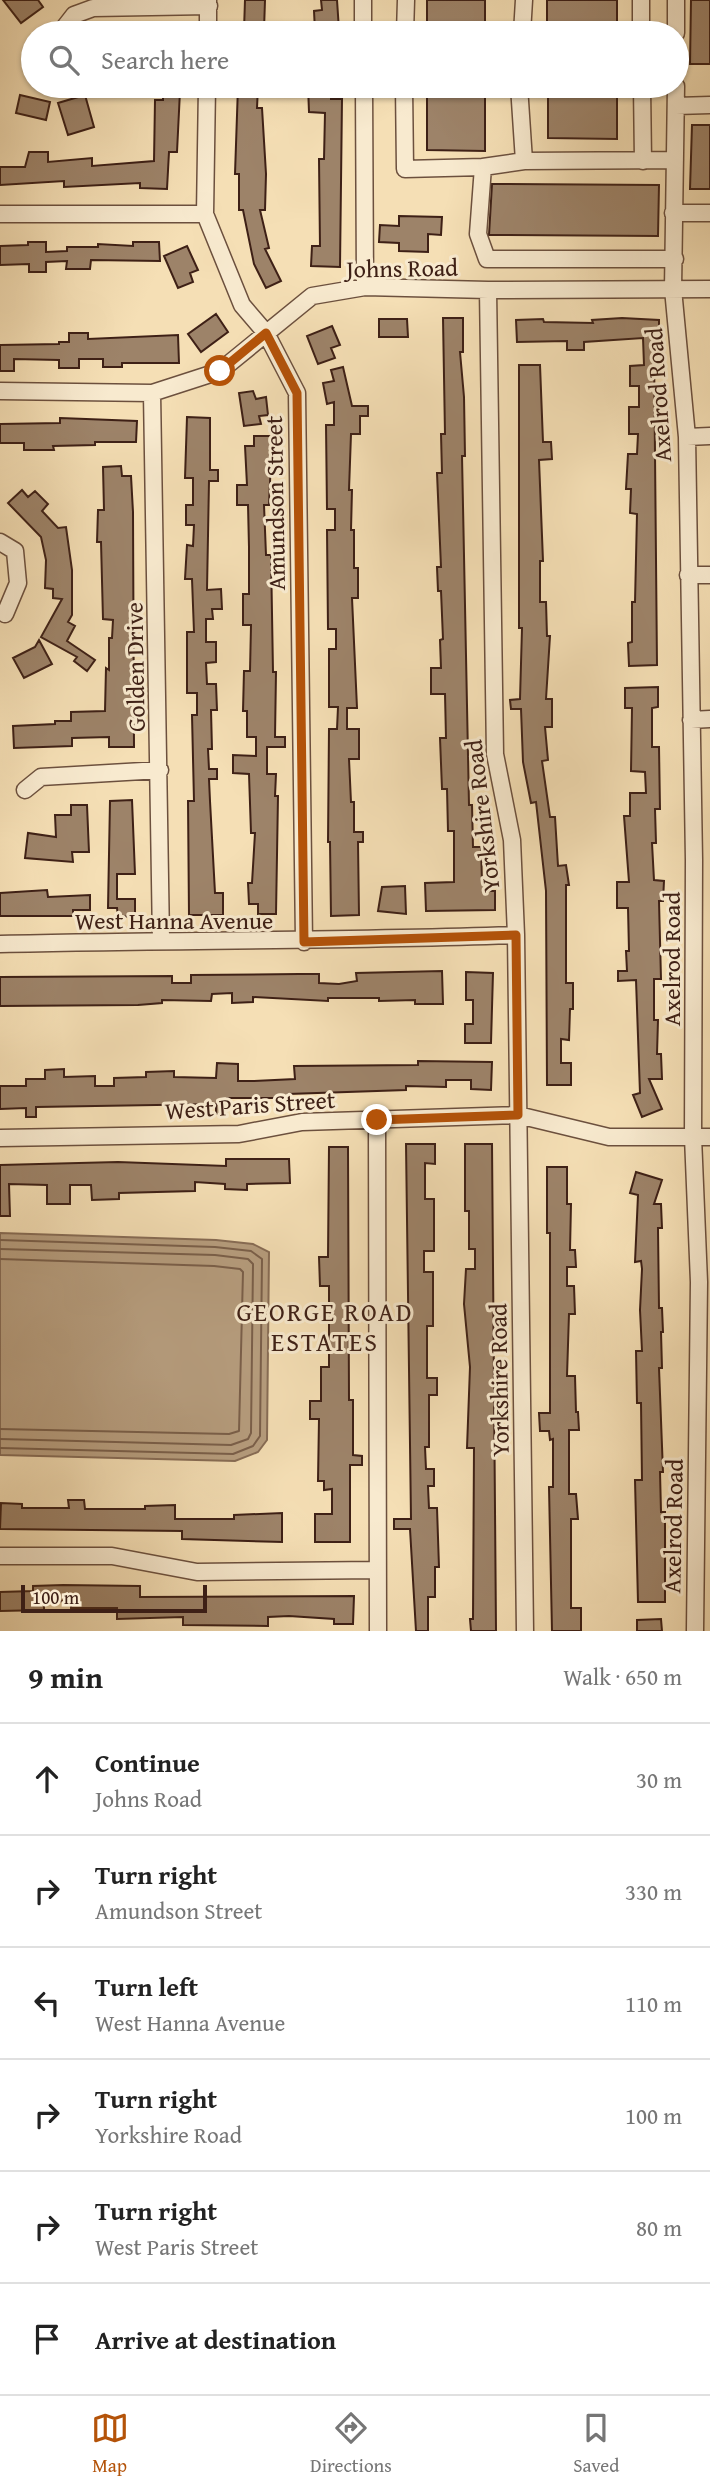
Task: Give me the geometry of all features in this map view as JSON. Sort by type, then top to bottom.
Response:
[{"type":"street","points":[[363,0],[363,21]]},
{"type":"street","points":[[405,21],[406,0]]},
{"type":"street","points":[[523,21],[524,0]]},
{"type":"street","points":[[641,0],[641,21]]},
{"type":"street","points":[[676,0],[676,21]]},
{"type":"street","points":[[69,21],[74,15],[93,8],[209,3],[208,21]]},
{"type":"street","name":"Amundson Street","points":[[207,98],[205,214],[242,305],[266,333],[297,393],[304,942]]},
{"type":"street","points":[[364,98],[365,287]]},
{"type":"street","points":[[404,98],[405,169],[483,167],[524,161],[674,160]]},
{"type":"street","points":[[520,98],[524,161]]},
{"type":"street","points":[[642,98],[643,161]]},
{"type":"street","name":"Axelrod Road","points":[[676,98],[673,289],[687,436],[691,720],[702,860],[693,1001],[702,1137],[704,1282],[702,1559],[695,1631]]},
{"type":"street","points":[[676,106],[710,105]]},
{"type":"street","points":[[483,167],[478,234],[487,259],[675,259]]},
{"type":"street","points":[[673,213],[710,213]]},
{"type":"street","points":[[0,214],[205,214]]},
{"type":"street","name":"Johns Road","points":[[0,391],[152,393],[220,371],[312,296],[365,287],[488,290],[710,289]]},
{"type":"street","name":"Yorkshire Road","points":[[488,290],[495,754],[512,841],[516,935],[525,1631]]},
{"type":"street","name":"Golden Drive","points":[[152,393],[161,940]]},
{"type":"street","points":[[687,436],[710,436]]},
{"type":"street","points":[[0,542],[15,551],[18,583],[5,614]]},
{"type":"street","points":[[688,575],[710,575]]},
{"type":"street","points":[[691,720],[710,719]]},
{"type":"street","points":[[25,790],[41,777],[160,770]]},
{"type":"street","name":"West Hanna Avenue","points":[[0,944],[161,940],[304,942],[516,935]]},
{"type":"street","points":[[693,1001],[710,1001]]},
{"type":"street","name":"West Paris Street","points":[[0,1138],[239,1134],[302,1122],[518,1115],[609,1137],[702,1137]]},
{"type":"street","points":[[377,1120],[378,1631]]},
{"type":"street","points":[[0,1556],[112,1556],[197,1572],[376,1570]]},
{"type":"water","points":[[0,1233],[216,1240],[253,1244],[269,1252],[267,1440],[258,1452],[235,1461],[0,1455]]},
{"type":"building","points":[[3,0],[38,0],[43,7],[21,23]]},
{"type":"building","points":[[245,0],[265,0],[264,21],[244,21]]},
{"type":"building","points":[[321,0],[337,0],[338,21],[314,21],[314,11],[322,10]]},
{"type":"building","points":[[427,0],[485,0],[485,21],[427,21]]},
{"type":"building","points":[[547,0],[617,0],[617,21],[547,21]]},
{"type":"building","points":[[691,0],[710,0],[710,64],[690,64]]},
{"type":"building","points":[[20,95],[21,98],[50,102],[46,120],[16,113]]},
{"type":"building","points":[[86,98],[94,127],[68,135],[58,103]]},
{"type":"building","points":[[180,98],[177,152],[169,152],[167,189],[140,188],[140,183],[64,187],[64,181],[0,185],[0,167],[25,167],[29,152],[48,152],[48,162],[92,158],[92,166],[154,161],[155,100]]},
{"type":"building","points":[[238,98],[257,98],[257,108],[262,108],[266,174],[265,210],[260,210],[269,248],[265,249],[281,281],[266,288],[254,264],[243,210],[239,210],[239,174],[235,174]]},
{"type":"building","points":[[308,98],[342,99],[340,267],[311,266],[312,246],[320,246],[319,159],[324,159],[325,113],[309,112]]},
{"type":"building","points":[[427,98],[485,98],[485,151],[427,150]]},
{"type":"building","points":[[548,98],[617,98],[617,139],[548,138]]},
{"type":"building","points":[[692,125],[710,125],[710,189],[690,189]]},
{"type":"building","points":[[492,184],[659,185],[658,236],[489,235]]},
{"type":"building","points":[[399,216],[442,217],[441,235],[428,234],[428,252],[399,251],[399,243],[379,242],[380,225],[399,226]]},
{"type":"building","points":[[28,242],[46,242],[46,252],[67,251],[67,247],[98,247],[98,244],[133,246],[133,242],[159,242],[160,261],[91,260],[90,269],[66,269],[67,261],[46,262],[46,272],[29,272],[29,264],[0,265],[0,246],[28,245]]},
{"type":"building","points":[[187,246],[198,270],[190,273],[193,282],[178,288],[164,256]]},
{"type":"building","points":[[216,314],[228,332],[201,352],[188,334]]},
{"type":"building","points":[[443,318],[463,318],[463,352],[460,352],[464,397],[465,456],[462,456],[469,805],[472,805],[473,847],[481,847],[482,882],[486,882],[486,891],[495,891],[495,910],[426,911],[425,883],[454,882],[454,831],[448,831],[447,789],[442,789],[440,738],[446,738],[445,694],[431,694],[431,668],[441,668],[440,640],[443,639],[437,567],[441,567],[437,473],[442,473],[441,434],[445,434]]},
{"type":"building","points":[[379,319],[407,319],[408,337],[379,337]]},
{"type":"building","points":[[516,320],[593,323],[592,320],[659,320],[659,348],[654,348],[657,665],[629,666],[628,643],[632,642],[632,602],[635,602],[637,514],[630,513],[631,489],[626,489],[628,454],[637,454],[638,434],[629,434],[629,407],[639,407],[639,386],[630,386],[630,366],[644,365],[643,338],[584,342],[584,350],[567,350],[567,341],[517,342]]},
{"type":"building","points":[[332,326],[340,345],[331,348],[335,358],[318,364],[307,336]]},
{"type":"building","points":[[69,333],[88,333],[88,339],[178,335],[179,363],[122,363],[122,367],[103,367],[103,359],[79,359],[79,368],[59,368],[59,360],[14,359],[14,371],[0,371],[0,345],[59,344],[69,342]]},
{"type":"building","points":[[519,365],[540,365],[543,442],[551,442],[552,459],[539,460],[543,561],[540,561],[540,602],[546,602],[547,636],[550,636],[546,699],[552,699],[552,727],[545,727],[548,760],[542,761],[550,817],[555,817],[558,866],[566,865],[569,885],[566,885],[566,983],[573,983],[573,1009],[570,1009],[569,1040],[561,1039],[561,1063],[571,1063],[571,1085],[547,1085],[546,891],[536,802],[531,803],[523,762],[521,709],[511,709],[510,700],[520,699],[522,628],[519,628]]},
{"type":"building","points":[[343,367],[352,406],[368,406],[368,416],[360,416],[360,434],[351,434],[349,490],[352,490],[351,530],[354,530],[354,568],[358,568],[358,598],[352,598],[357,708],[347,708],[347,729],[359,729],[359,759],[349,759],[354,832],[363,832],[363,842],[358,842],[359,915],[331,916],[328,842],[329,729],[337,729],[338,707],[329,707],[329,649],[336,649],[336,629],[328,629],[327,530],[335,530],[335,509],[327,509],[326,425],[334,425],[334,402],[327,404],[323,383],[334,381],[331,370]]},
{"type":"building","points":[[253,391],[256,399],[266,397],[268,415],[259,416],[261,424],[244,426],[239,393]]},
{"type":"building","points":[[187,417],[210,418],[210,470],[218,470],[218,481],[209,481],[207,590],[221,589],[222,609],[212,609],[213,619],[206,619],[206,642],[216,642],[216,662],[206,663],[207,684],[216,684],[217,710],[211,710],[212,749],[208,749],[209,769],[217,769],[217,779],[209,779],[215,893],[223,893],[223,915],[189,915],[188,801],[194,801],[192,715],[197,715],[197,693],[187,693],[187,632],[194,632],[192,579],[185,579],[187,545],[193,546],[194,525],[186,525],[186,505],[193,505],[193,478],[185,478]]},
{"type":"building","points":[[60,418],[137,421],[136,442],[53,446],[54,450],[24,450],[24,443],[0,443],[0,424],[60,423]]},
{"type":"building","points":[[254,436],[272,436],[269,505],[264,505],[266,555],[271,555],[273,672],[276,672],[275,737],[285,737],[285,747],[267,747],[267,774],[276,774],[275,796],[278,796],[276,914],[258,914],[258,904],[249,904],[248,883],[252,883],[255,833],[251,833],[249,774],[233,773],[233,755],[256,756],[256,737],[247,737],[247,711],[243,711],[244,671],[250,671],[251,625],[243,625],[243,594],[249,594],[248,505],[237,505],[237,485],[247,485],[245,446],[254,446]]},
{"type":"building","points":[[121,466],[122,476],[131,476],[133,512],[134,747],[109,747],[109,737],[72,738],[72,746],[14,748],[13,726],[55,724],[55,721],[71,721],[71,712],[105,711],[106,668],[109,670],[109,638],[112,638],[113,620],[103,619],[101,542],[97,542],[98,510],[104,510],[103,467]]},
{"type":"building","points":[[22,490],[28,497],[35,491],[48,504],[42,511],[58,528],[66,527],[72,570],[72,615],[68,622],[75,626],[67,641],[95,660],[87,671],[74,661],[77,657],[41,637],[62,599],[53,598],[53,589],[45,588],[46,560],[41,537],[8,503]]},
{"type":"building","points":[[39,640],[52,664],[24,678],[13,658],[35,647]]},
{"type":"building","points":[[658,687],[658,707],[652,708],[652,747],[659,747],[660,809],[655,809],[656,843],[652,843],[654,880],[664,881],[663,901],[659,901],[661,979],[654,979],[654,1020],[658,1020],[657,1054],[661,1054],[662,1079],[649,1079],[662,1109],[642,1117],[633,1095],[640,1093],[636,980],[618,981],[618,971],[627,971],[626,951],[629,951],[628,908],[617,908],[617,882],[629,882],[624,816],[630,816],[630,793],[646,793],[645,772],[631,771],[632,708],[625,708],[625,688]]},
{"type":"building","points":[[132,800],[135,874],[117,874],[117,899],[135,899],[135,916],[118,917],[117,908],[108,908],[110,801]]},
{"type":"building","points":[[71,805],[87,805],[89,852],[72,852],[73,862],[25,858],[28,833],[56,837],[55,815],[71,815]]},
{"type":"building","points":[[405,886],[406,914],[378,911],[382,887]]},
{"type":"building","points":[[47,890],[48,897],[90,895],[90,910],[73,910],[73,916],[0,916],[0,893]]},
{"type":"building","points":[[442,971],[443,1004],[415,1004],[415,1000],[379,1001],[379,998],[328,998],[328,1001],[253,997],[253,1002],[232,1003],[232,993],[212,994],[211,1001],[162,1000],[162,1003],[138,1005],[0,1006],[0,977],[172,976],[172,983],[191,983],[191,975],[319,974],[319,983],[339,984],[357,981],[356,973]]},
{"type":"building","points":[[466,972],[493,973],[491,1043],[465,1043],[465,1024],[473,1024],[473,1000],[466,1000]]},
{"type":"building","points":[[418,1061],[492,1062],[491,1090],[471,1089],[471,1080],[446,1080],[446,1087],[406,1086],[406,1090],[288,1094],[288,1098],[227,1098],[226,1114],[216,1114],[216,1104],[36,1107],[36,1117],[26,1117],[26,1108],[0,1109],[0,1086],[26,1086],[26,1079],[45,1079],[45,1070],[64,1069],[64,1077],[95,1076],[95,1086],[114,1086],[114,1078],[146,1077],[146,1072],[174,1071],[174,1077],[216,1078],[217,1063],[238,1064],[238,1081],[254,1081],[295,1079],[294,1066],[418,1065]]},
{"type":"building","points":[[406,1144],[435,1144],[435,1164],[425,1163],[425,1199],[434,1199],[434,1251],[424,1251],[424,1272],[433,1272],[433,1326],[427,1326],[427,1378],[437,1378],[437,1395],[429,1395],[429,1447],[425,1447],[426,1469],[434,1469],[434,1486],[428,1486],[429,1508],[437,1508],[439,1567],[435,1567],[435,1597],[428,1597],[428,1631],[416,1631],[410,1529],[394,1529],[394,1519],[411,1519]]},
{"type":"building","points":[[465,1144],[492,1144],[496,1631],[471,1631],[470,1619],[473,1619],[474,1448],[467,1448],[470,1367],[464,1304],[466,1269],[475,1269],[475,1249],[469,1249],[469,1211],[465,1211]]},
{"type":"building","points":[[329,1147],[348,1147],[349,1400],[353,1400],[353,1455],[362,1456],[362,1465],[350,1465],[350,1542],[315,1542],[315,1514],[332,1514],[332,1489],[324,1490],[324,1481],[318,1481],[319,1419],[310,1419],[310,1401],[321,1401],[321,1367],[329,1367],[329,1286],[320,1286],[319,1257],[328,1257]]},
{"type":"building","points":[[226,1159],[289,1159],[290,1183],[247,1184],[247,1190],[225,1189],[225,1184],[195,1182],[195,1191],[119,1193],[119,1199],[92,1200],[91,1185],[70,1185],[70,1204],[47,1204],[47,1185],[9,1184],[10,1216],[0,1216],[0,1165],[118,1162],[226,1166]]},
{"type":"building","points":[[547,1167],[567,1167],[567,1204],[571,1204],[570,1250],[575,1250],[576,1267],[567,1267],[567,1286],[574,1286],[575,1314],[569,1314],[567,1376],[575,1376],[579,1430],[569,1430],[569,1494],[576,1494],[578,1519],[571,1519],[571,1608],[581,1608],[581,1631],[552,1631],[549,1487],[553,1487],[553,1439],[550,1440],[549,1431],[540,1431],[539,1413],[550,1413],[550,1233],[547,1233]]},
{"type":"building","points":[[636,1172],[662,1180],[654,1204],[661,1204],[662,1228],[658,1228],[659,1308],[662,1308],[663,1332],[662,1368],[659,1368],[663,1472],[660,1472],[661,1512],[665,1512],[665,1602],[638,1602],[635,1480],[642,1480],[641,1403],[637,1403],[636,1351],[642,1351],[642,1269],[641,1261],[635,1262],[638,1195],[630,1193]]},
{"type":"building","points":[[68,1500],[84,1500],[85,1509],[145,1509],[145,1506],[175,1505],[175,1519],[234,1519],[234,1515],[282,1513],[282,1542],[182,1539],[182,1531],[0,1529],[1,1503],[22,1504],[22,1508],[69,1508]]},
{"type":"building","points":[[33,1586],[140,1586],[140,1597],[354,1596],[353,1624],[334,1624],[334,1619],[289,1616],[268,1617],[268,1626],[183,1625],[183,1617],[117,1619],[117,1608],[71,1608],[71,1601],[44,1602],[44,1610],[0,1611],[0,1592],[33,1591]]},
{"type":"building","points":[[661,1619],[662,1631],[637,1631],[637,1620]]},
{"type":"district","name":"GEORGE ROAD ESTATES","points":[[325,1326]]},
{"type":"route","points":[[220,371],[266,333],[297,393],[304,942],[516,935],[518,1115],[377,1120]]}]
